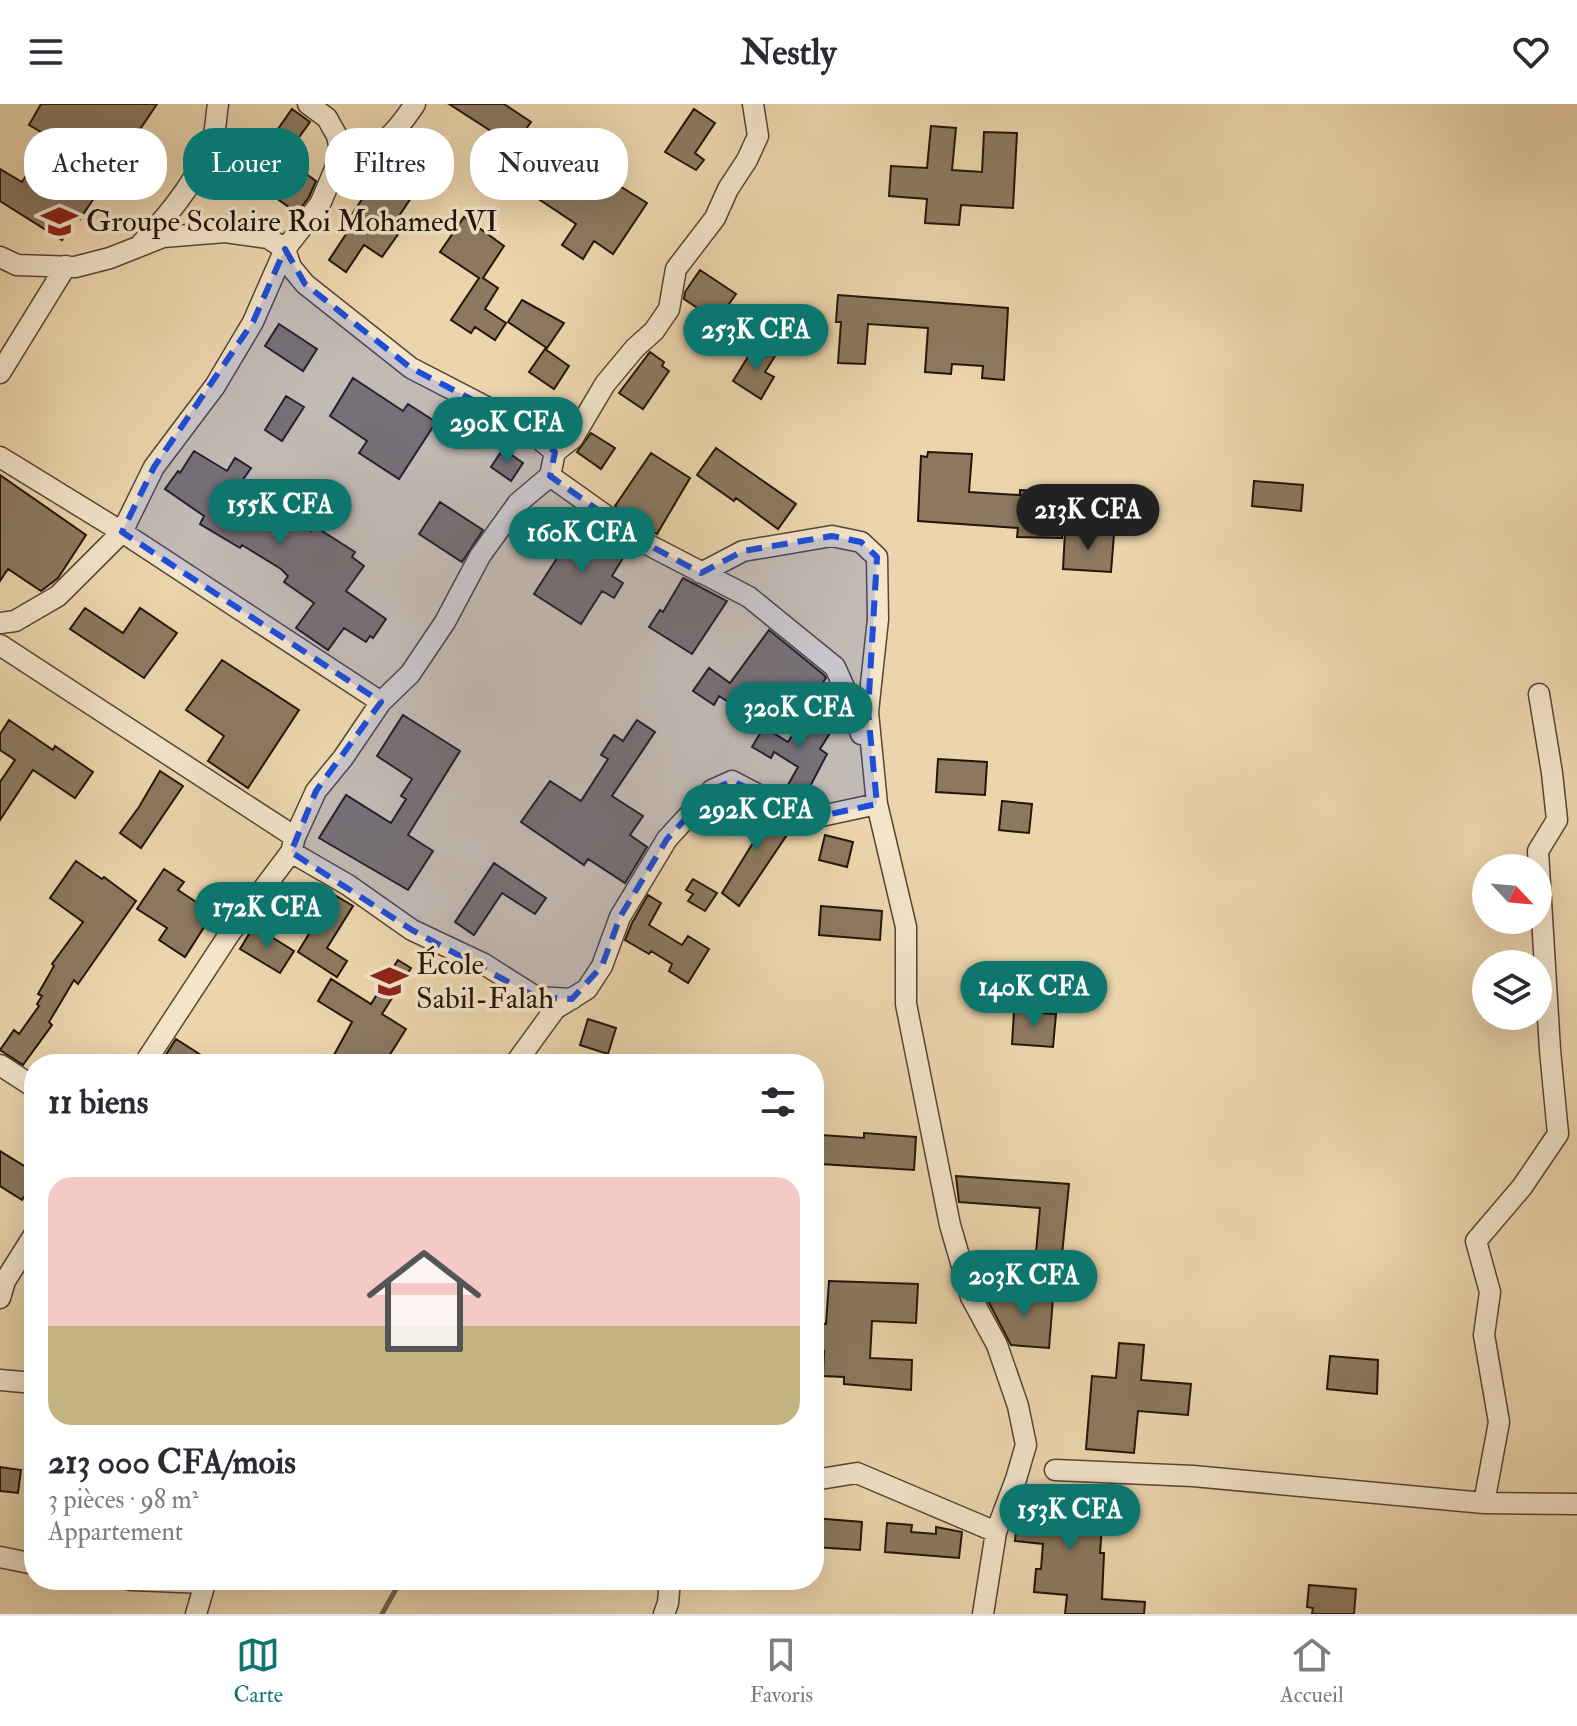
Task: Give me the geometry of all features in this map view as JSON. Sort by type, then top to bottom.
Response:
[{"type":"street","points":[[138,247],[159,225],[196,174],[214,138],[218,104]]},
{"type":"street","points":[[308,104],[327,118],[333,128]]},
{"type":"street","points":[[398,128],[415,104]]},
{"type":"street","points":[[151,1054],[293,844],[316,791],[381,702],[410,674],[445,622],[480,556],[518,503],[550,476],[555,452],[573,438],[605,384],[635,348],[654,331],[669,309],[676,269],[715,218],[758,136],[753,104]]},
{"type":"street","points":[[0,623],[15,621],[58,596],[122,532],[154,467],[215,386],[253,322],[285,249],[320,204],[325,192]]},
{"type":"street","points":[[0,257],[17,265],[75,267],[110,258],[163,237],[225,232],[268,238],[285,249],[291,267],[305,284],[411,368],[525,427],[555,452]]},
{"type":"street","points":[[0,373],[66,266]]},
{"type":"street","points":[[0,457],[122,532],[381,702]]},
{"type":"street","points":[[550,476],[643,542],[749,597],[835,667],[852,705],[873,775]]},
{"type":"street","points":[[701,573],[743,551],[832,536],[861,542],[877,557],[878,619],[868,712],[877,804],[906,927],[906,1004],[950,1225],[971,1297],[997,1345],[1018,1406],[1026,1445],[996,1532],[983,1614]]},
{"type":"street","points":[[0,645],[293,844],[412,930],[484,964],[536,997],[572,999]]},
{"type":"street","points":[[1484,1503],[1499,1422],[1484,1335],[1490,1292],[1476,1241],[1522,1187],[1558,1134],[1538,851],[1557,820],[1539,694]]},
{"type":"street","points":[[522,1054],[555,1009],[587,989],[602,966],[620,917],[667,839],[712,790],[732,781],[793,813],[812,818],[877,804]]},
{"type":"street","points":[[0,1065],[24,1081]]},
{"type":"street","points":[[0,1298],[5,1281],[24,1251]]},
{"type":"street","points":[[0,1380],[24,1382]]},
{"type":"street","points":[[1055,1470],[1193,1476],[1484,1503],[1577,1504]]},
{"type":"street","points":[[824,1478],[857,1473],[996,1532]]},
{"type":"street","points":[[0,1557],[24,1562]]},
{"type":"street","points":[[196,1614],[203,1590]]},
{"type":"street","points":[[664,1614],[669,1590]]},
{"type":"highlighted area","points":[[285,249],[305,284],[411,368],[525,427],[555,452],[550,476],[643,542],[701,573],[743,551],[832,536],[861,542],[877,557],[868,712],[877,804],[812,818],[732,781],[712,790],[667,839],[620,917],[602,966],[572,999],[536,997],[412,930],[291,852],[316,791],[381,702],[122,532],[154,467],[253,322]]},
{"type":"building","points":[[41,104],[157,104],[141,128],[34,128],[29,125]]},
{"type":"building","points":[[449,104],[504,104],[531,122],[527,128],[486,128]]},
{"type":"building","points":[[292,109],[310,122],[306,128],[279,128]]},
{"type":"building","points":[[694,109],[715,123],[695,153],[704,160],[696,170],[665,152]]},
{"type":"building","points":[[931,126],[956,128],[952,170],[982,172],[984,132],[1017,133],[1013,208],[961,205],[959,225],[925,223],[927,199],[889,196],[891,166],[927,168]]},
{"type":"building","points":[[0,169],[22,182],[24,179],[24,200],[93,200],[80,219],[76,217],[62,240],[0,201]]},
{"type":"building","points":[[309,176],[316,181],[309,197]]},
{"type":"building","points":[[628,191],[647,203],[613,254],[594,241],[583,259],[562,245],[576,224],[540,200],[628,200]]},
{"type":"building","points":[[279,200],[307,200],[297,213]]},
{"type":"building","points":[[361,200],[410,200],[391,228],[399,233],[382,257],[364,245],[346,272],[329,260],[356,219],[351,216]]},
{"type":"building","points":[[464,217],[504,246],[483,278],[498,288],[485,309],[506,323],[495,340],[475,327],[471,333],[451,320],[479,278],[440,252]]},
{"type":"building","points":[[700,270],[736,294],[717,321],[684,299],[685,292]]},
{"type":"building","points":[[838,295],[1008,308],[1004,380],[982,378],[983,366],[952,364],[951,374],[925,372],[928,328],[868,324],[865,364],[838,363],[841,322],[836,322]]},
{"type":"building","points":[[522,300],[564,323],[547,348],[508,322]]},
{"type":"building","points":[[279,324],[317,349],[303,371],[265,346]]},
{"type":"building","points":[[756,344],[775,356],[765,372],[774,377],[761,399],[733,381]]},
{"type":"building","points":[[545,349],[569,366],[554,389],[529,372]]},
{"type":"building","points":[[650,352],[664,362],[662,366],[669,371],[643,409],[619,393]]},
{"type":"building","points":[[353,378],[403,411],[408,404],[436,422],[399,479],[359,453],[367,441],[330,416]]},
{"type":"building","points":[[286,396],[304,407],[282,441],[265,430]]},
{"type":"building","points":[[591,433],[615,448],[601,469],[577,452]]},
{"type":"building","points":[[716,448],[796,504],[778,529],[736,498],[734,501],[697,475]]},
{"type":"building","points":[[503,449],[523,463],[511,481],[491,467]]},
{"type":"building","points":[[194,451],[227,471],[235,458],[251,468],[240,484],[311,531],[314,526],[355,552],[352,557],[364,566],[346,591],[386,619],[373,638],[370,636],[366,642],[344,628],[328,650],[296,628],[314,603],[284,582],[288,576],[281,569],[200,524],[204,516],[165,489]]},
{"type":"building","points":[[928,452],[972,454],[969,492],[1020,495],[1020,490],[1043,491],[1042,505],[1065,506],[1062,538],[1017,537],[1018,528],[918,521],[921,456],[927,457]]},
{"type":"building","points":[[651,453],[690,478],[657,534],[615,506]]},
{"type":"building","points":[[0,475],[86,535],[58,578],[41,591],[8,569],[0,581]]},
{"type":"building","points":[[1254,481],[1303,485],[1301,511],[1252,506]]},
{"type":"building","points":[[440,502],[483,530],[462,562],[419,534]]},
{"type":"building","points":[[570,530],[598,548],[608,533],[629,548],[612,576],[623,583],[614,598],[602,591],[581,624],[534,594],[561,552],[557,550]]},
{"type":"building","points":[[1065,532],[1114,534],[1111,572],[1063,569]]},
{"type":"building","points":[[683,578],[727,601],[692,654],[649,627],[660,610],[663,612]]},
{"type":"building","points":[[85,608],[123,633],[140,608],[177,633],[144,678],[70,629]]},
{"type":"building","points":[[769,630],[826,678],[806,707],[785,692],[763,725],[719,696],[714,705],[693,691],[709,668],[730,683]]},
{"type":"building","points":[[222,660],[299,710],[248,788],[208,761],[224,736],[186,710]]},
{"type":"building","points":[[808,709],[835,725],[820,749],[827,754],[803,800],[785,790],[798,767],[774,752],[771,758],[752,747],[764,727],[788,742]]},
{"type":"building","points":[[403,715],[460,751],[408,835],[433,851],[408,890],[319,838],[346,795],[391,823],[406,799],[401,796],[412,779],[377,756]]},
{"type":"building","points":[[9,720],[93,772],[75,798],[33,770],[0,820],[0,782],[15,760],[0,750],[0,734]]},
{"type":"building","points":[[637,720],[655,732],[612,796],[643,816],[630,835],[647,847],[625,883],[588,859],[584,865],[521,822],[550,781],[581,801],[608,759],[601,755],[614,735],[623,741]]},
{"type":"building","points":[[938,759],[987,762],[985,795],[936,792]]},
{"type":"building","points":[[160,771],[183,786],[141,848],[120,833]]},
{"type":"building","points":[[1002,801],[1032,804],[1029,833],[999,830]]},
{"type":"building","points":[[752,806],[793,826],[739,906],[722,893],[756,838],[739,827]]},
{"type":"building","points":[[825,835],[853,842],[847,867],[819,860]]},
{"type":"building","points":[[76,861],[136,901],[78,984],[74,980],[49,1022],[52,1025],[31,1054],[24,1054],[23,1065],[0,1050],[14,1030],[19,1034],[39,1006],[37,1004],[42,996],[38,994],[54,966],[52,964],[83,922],[50,898]]},
{"type":"building","points":[[494,863],[546,898],[535,914],[502,893],[474,935],[455,922]]},
{"type":"building","points":[[164,869],[184,882],[178,890],[213,913],[185,957],[159,940],[167,928],[137,909]]},
{"type":"building","points":[[693,879],[717,893],[705,911],[688,901],[693,894],[686,890]]},
{"type":"building","points":[[333,894],[353,906],[327,948],[347,961],[337,977],[298,952]]},
{"type":"building","points":[[648,895],[661,903],[649,925],[682,945],[688,936],[709,949],[688,983],[669,971],[672,964],[625,940]]},
{"type":"building","points":[[821,906],[882,911],[880,940],[819,935]]},
{"type":"building","points":[[254,926],[294,951],[280,973],[240,949]]},
{"type":"building","points":[[398,960],[411,968],[382,1014],[406,1029],[390,1054],[334,1054],[352,1022],[318,1001],[331,979],[371,1004]]},
{"type":"building","points":[[1014,1011],[1056,1014],[1053,1047],[1012,1044]]},
{"type":"building","points":[[588,1019],[616,1028],[608,1054],[580,1045]]},
{"type":"building","points":[[176,1039],[199,1054],[166,1054]]},
{"type":"building","points":[[864,1133],[916,1137],[914,1170],[824,1164],[824,1135],[864,1138]]},
{"type":"building","points":[[0,1151],[24,1166],[24,1197],[22,1200],[0,1186]]},
{"type":"building","points":[[956,1176],[1069,1184],[1061,1265],[1035,1263],[1040,1208],[959,1202]]},
{"type":"building","points":[[829,1281],[918,1284],[916,1323],[872,1321],[870,1358],[912,1360],[911,1390],[844,1384],[844,1377],[824,1376]]},
{"type":"building","points":[[986,1292],[1053,1298],[1049,1348],[1011,1345]]},
{"type":"building","points":[[1119,1343],[1144,1345],[1141,1380],[1191,1384],[1188,1415],[1138,1411],[1134,1453],[1086,1449],[1092,1376],[1116,1378]]},
{"type":"building","points":[[1330,1356],[1378,1360],[1377,1394],[1327,1389]]},
{"type":"building","points":[[0,1467],[21,1470],[18,1493],[0,1491]]},
{"type":"building","points":[[1024,1494],[1104,1499],[1100,1553],[1104,1553],[1102,1599],[1145,1602],[1144,1614],[1065,1614],[1067,1595],[1034,1592],[1036,1569],[1041,1569],[1043,1544],[1015,1541],[1017,1522],[1014,1522]]},
{"type":"building","points":[[824,1519],[862,1522],[860,1550],[824,1548]]},
{"type":"building","points":[[887,1523],[912,1525],[911,1532],[936,1534],[936,1527],[962,1532],[959,1558],[885,1552]]},
{"type":"building","points":[[1309,1585],[1356,1589],[1354,1614],[1312,1614],[1313,1608],[1307,1607]]},
{"type":"waterway","points":[[382,1614],[395,1590]]},
{"type":"place","name":"Groupe Scolaire Roi Mohamed VI","points":[[60,221]]},
{"type":"place","name":"École Sabil-Falah","points":[[390,981]]}]
